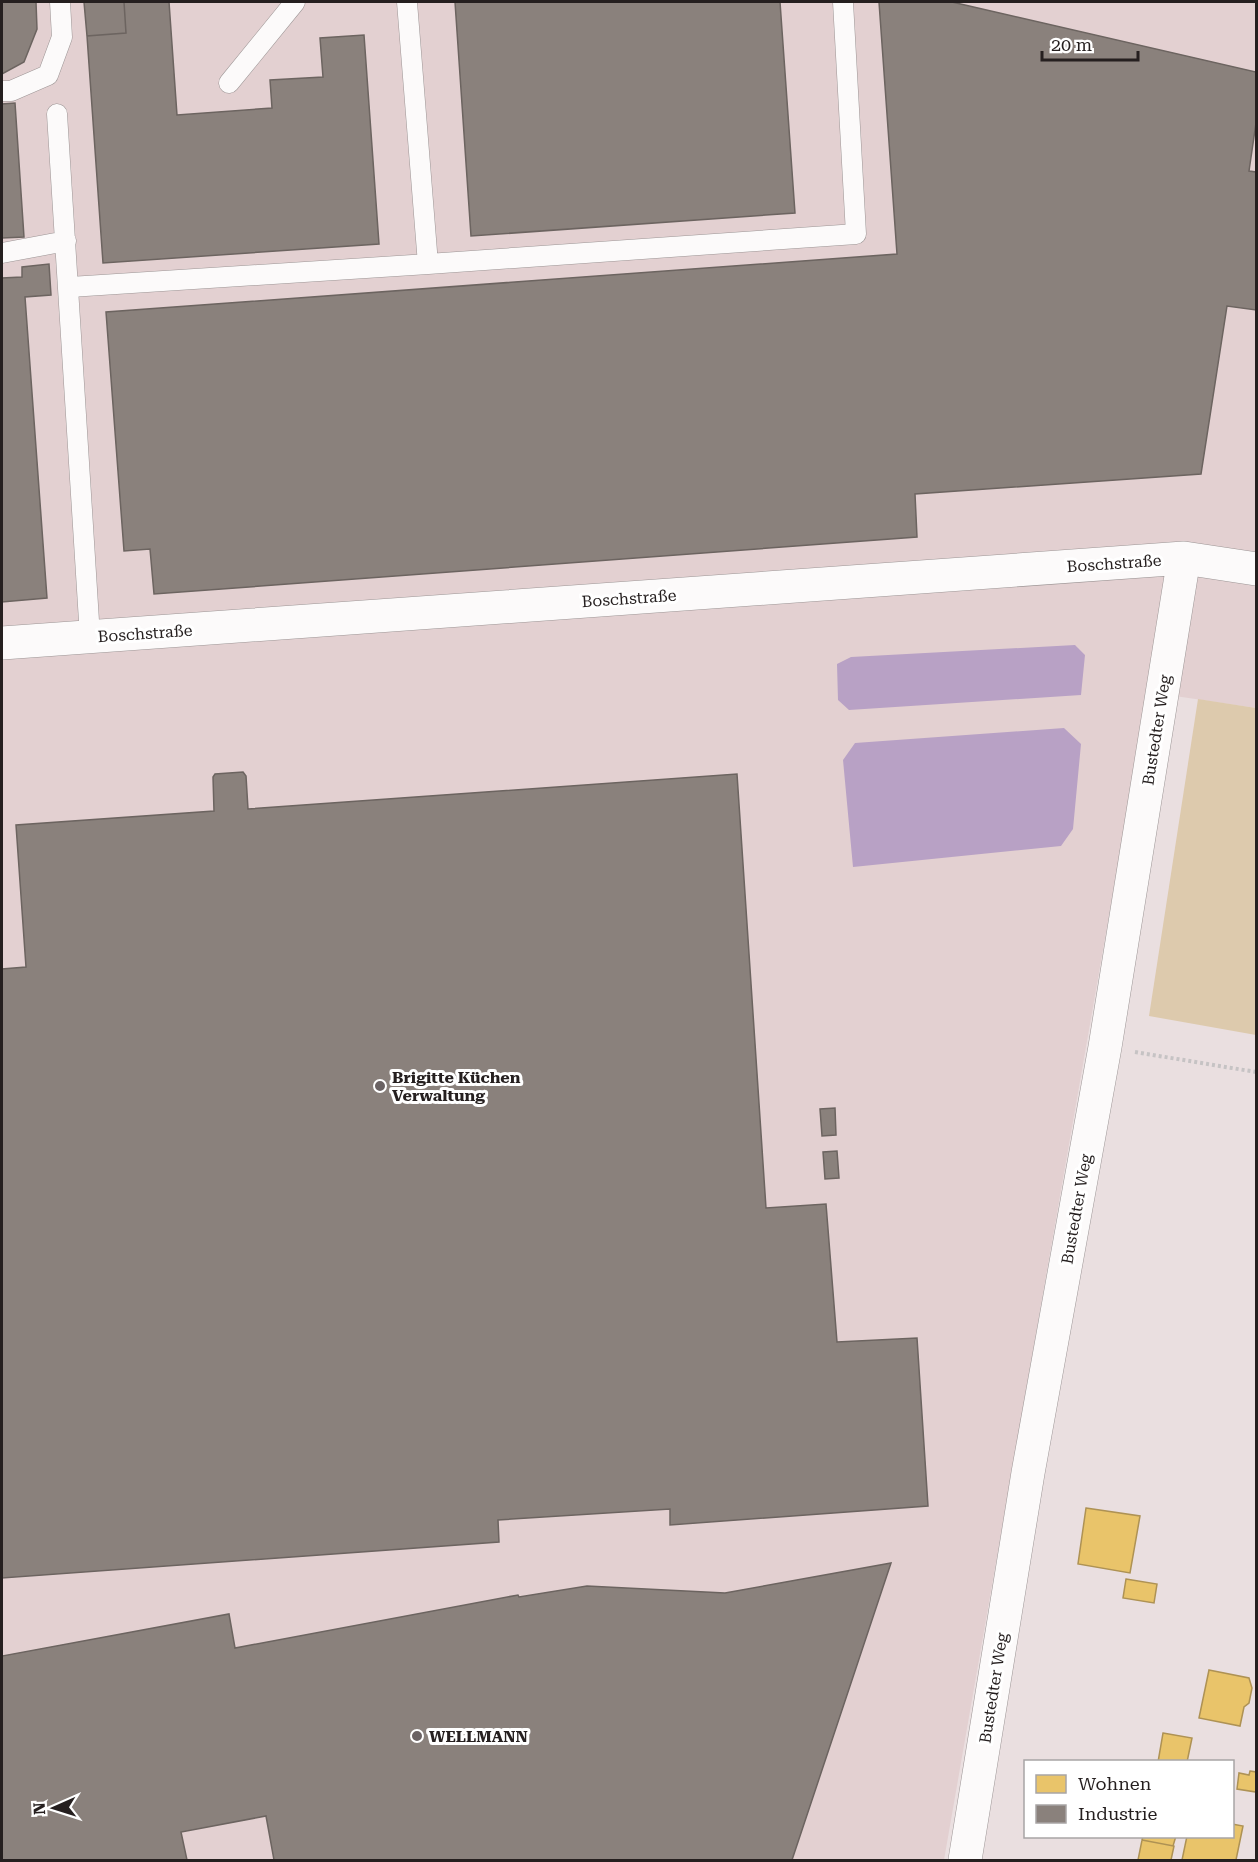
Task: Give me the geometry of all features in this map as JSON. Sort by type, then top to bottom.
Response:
[{"type":"street","name":"Boschstraße","points":[[2,643],[1184,558],[1257,569]]},
{"type":"street","name":"Bustedter Weg","points":[[965,1860],[1028,1473],[1105,1047],[1184,558]]},
{"type":"lane","points":[[2,92],[11,91],[48,75],[62,37],[60,2]]},
{"type":"lane","points":[[229,83],[295,2]]},
{"type":"lane","points":[[407,2],[428,264]]},
{"type":"lane","points":[[70,287],[856,234],[843,2]]},
{"type":"lane","points":[[57,114],[70,287],[90,637]]},
{"type":"lane","points":[[2,253],[66,241]]},
{"type":"path","points":[[1105,1047],[1257,1072]]},
{"type":"shaded area","points":[[2,2],[1256,2],[1256,708],[1148,692],[944,1860],[2,1860]]},
{"type":"shaded area","points":[[1075,645],[1085,655],[1081,695],[849,710],[838,700],[837,664],[851,657]]},
{"type":"shaded area","points":[[1198,699],[1256,708],[1256,1035],[1149,1016]]},
{"type":"shaded area","points":[[1064,728],[1081,744],[1073,829],[1061,846],[853,867],[843,760],[855,743]]},
{"type":"building: Wohnen","points":[[1086,1508],[1140,1516],[1130,1573],[1078,1564]]},
{"type":"building: Wohnen","points":[[1126,1579],[1157,1584],[1154,1603],[1123,1598]]},
{"type":"building: Wohnen","points":[[1209,1670],[1249,1678],[1252,1688],[1249,1703],[1244,1707],[1240,1726],[1199,1718]]},
{"type":"building: Wohnen","points":[[1163,1733],[1192,1738],[1187,1760],[1158,1760]]},
{"type":"building: Wohnen","points":[[1250,1771],[1256,1772],[1256,1792],[1237,1789],[1239,1773],[1249,1775]]},
{"type":"building: Wohnen","points":[[1234,1824],[1243,1826],[1236,1860],[1182,1860],[1187,1838],[1234,1838]]},
{"type":"building: Wohnen","points":[[1142,1838],[1175,1838],[1173,1846],[1142,1840]]},
{"type":"building: Wohnen","points":[[1142,1840],[1174,1846],[1171,1860],[1138,1860]]},
{"type":"building: Industrie","points":[[2,2],[36,2],[37,29],[24,62],[2,74]]},
{"type":"building: Industrie","points":[[84,2],[124,2],[126,33],[87,36]]},
{"type":"building: Industrie","points":[[124,2],[169,2],[177,115],[272,108],[270,80],[323,77],[320,38],[364,35],[379,244],[103,263],[87,36],[126,33]]},
{"type":"building: Industrie","points":[[455,2],[780,2],[795,213],[471,236]]},
{"type":"building: Industrie","points":[[879,2],[952,2],[1256,72],[1256,123],[1249,171],[1256,172],[1256,310],[1227,306],[1201,474],[915,494],[917,537],[154,594],[150,549],[124,551],[106,312],[897,254]]},
{"type":"building: Industrie","points":[[15,103],[24,237],[2,238],[2,104]]},
{"type":"building: Industrie","points":[[49,264],[51,295],[25,297],[47,598],[2,602],[2,278],[22,277],[22,267]]},
{"type":"building: Industrie","name":"Brigitte Küchen Verwaltung","points":[[243,772],[246,776],[248,809],[737,774],[766,1208],[826,1204],[837,1342],[917,1338],[928,1506],[670,1525],[670,1509],[498,1520],[499,1542],[2,1578],[2,969],[26,967],[16,825],[214,811],[213,777],[215,774]]},
{"type":"building: Industrie","points":[[835,1108],[836,1135],[822,1136],[820,1109]]},
{"type":"building: Industrie","points":[[837,1151],[839,1178],[825,1179],[823,1152]]},
{"type":"building: Industrie","name":"WELLMANN","points":[[891,1563],[792,1860],[274,1860],[266,1816],[181,1832],[187,1860],[2,1860],[2,1656],[229,1614],[235,1648],[518,1595],[519,1597],[587,1586],[725,1593]]},
{"type":"place","name":"Brigitte Küchen Verwaltung","points":[[380,1086]]},
{"type":"place","name":"WELLMANN","points":[[417,1736]]}]
